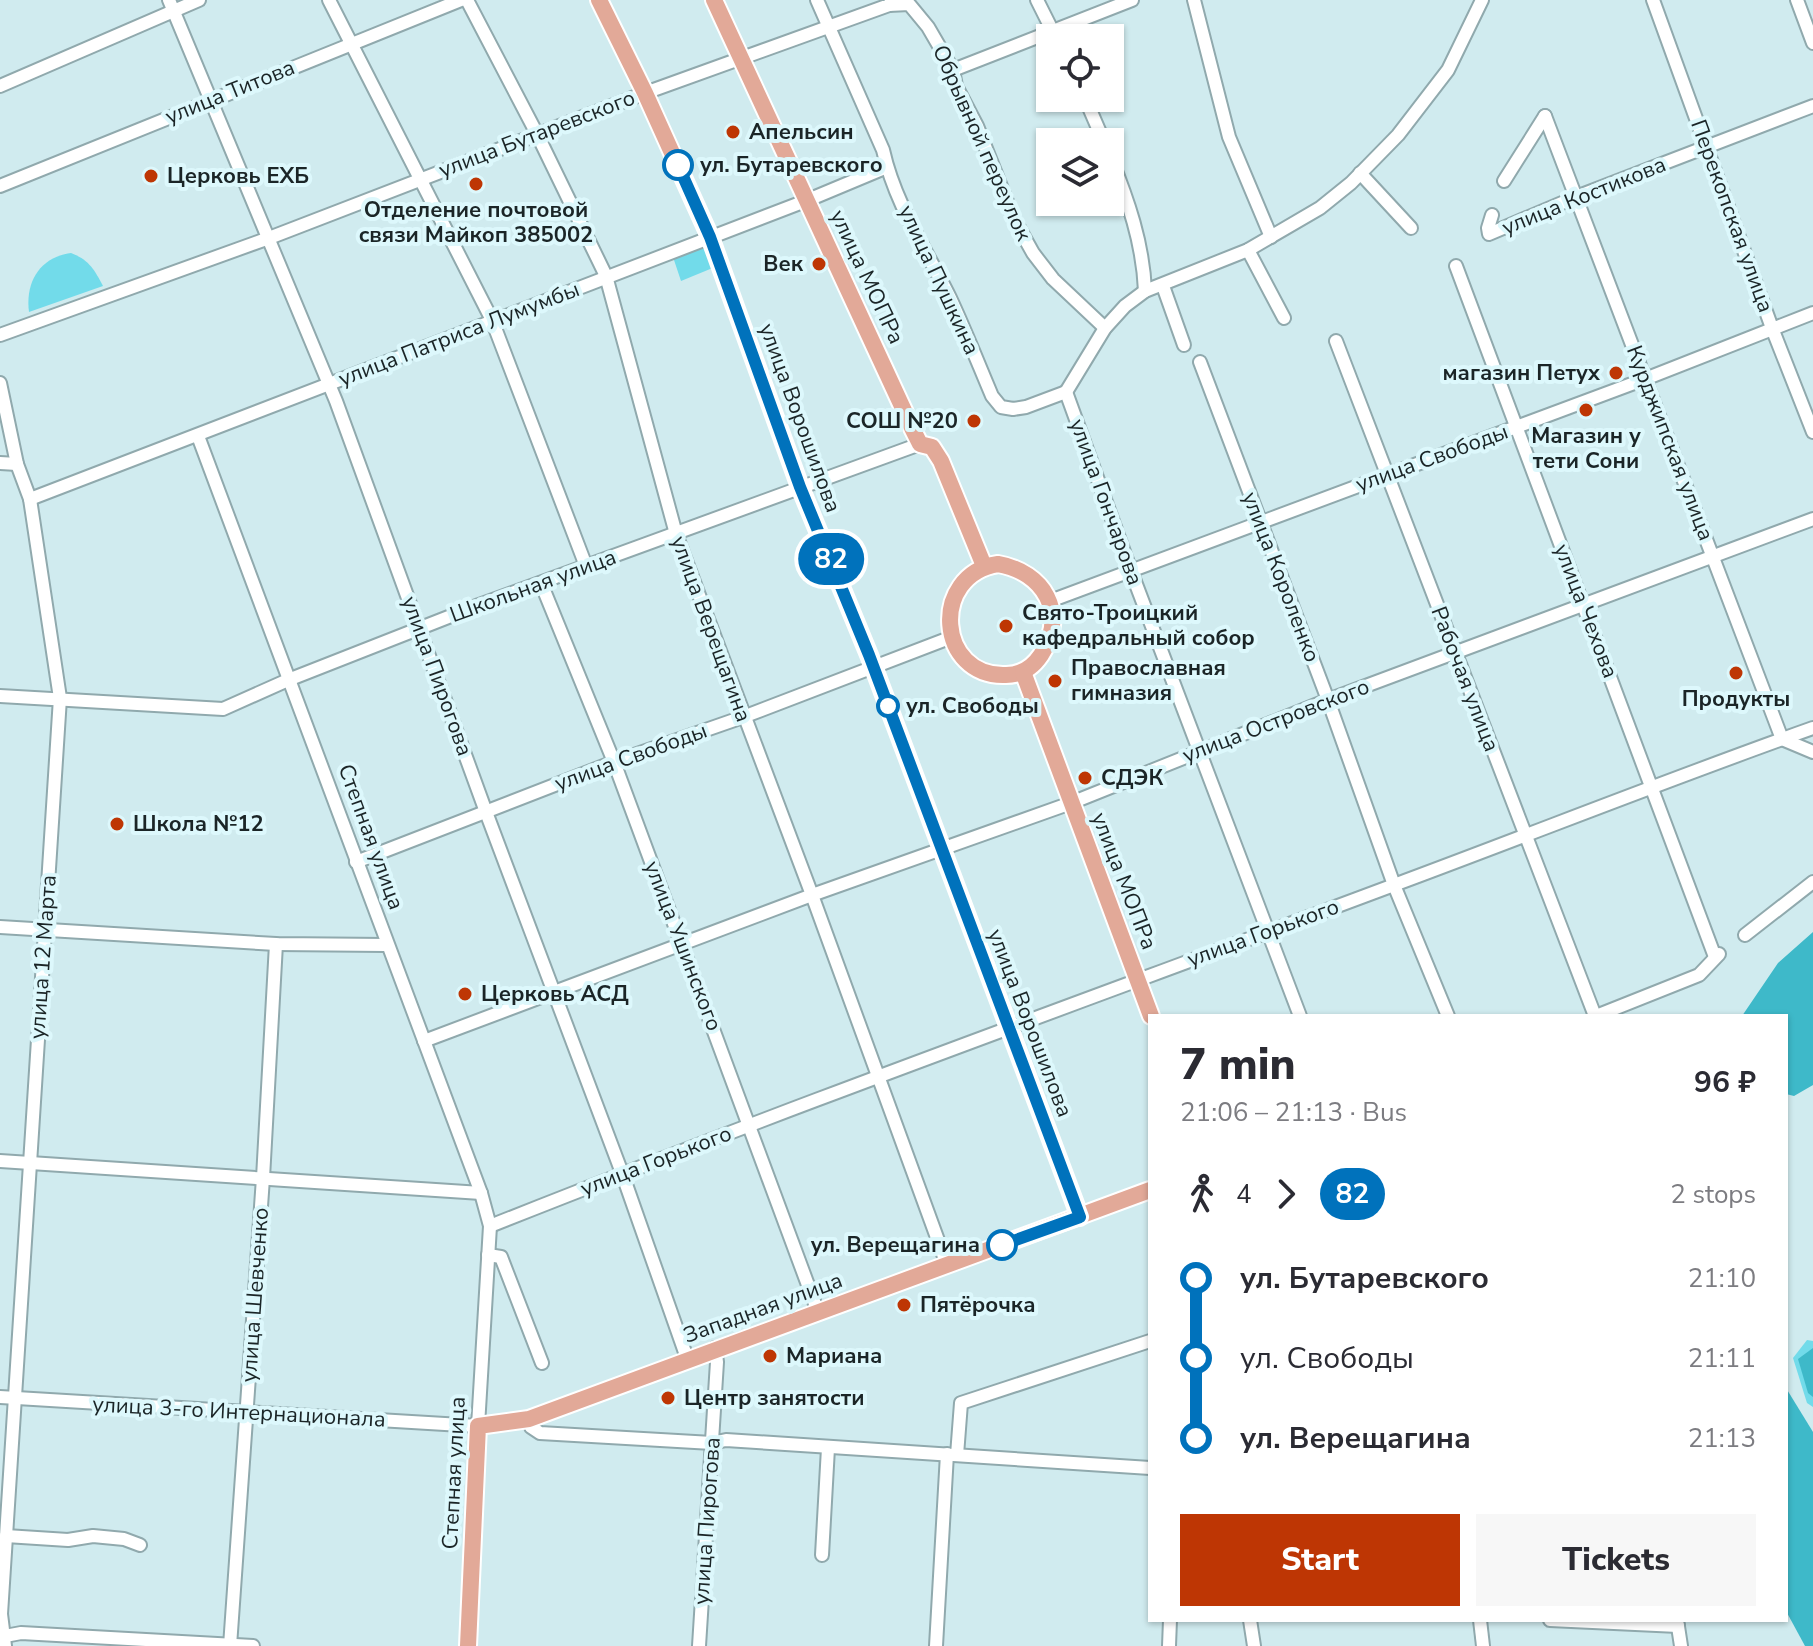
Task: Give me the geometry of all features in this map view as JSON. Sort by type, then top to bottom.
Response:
[{"type":"main road","name":"улица Ворошилова","points":[[599,0],[710,237],[800,487],[873,666],[1080,1217]]},
{"type":"main road","name":"улица МОПРа","points":[[714,0],[920,444],[932,447],[941,461],[984,566]]},
{"type":"main road","points":[[998,564],[1014,567],[1030,575],[1050,601],[1050,635],[1044,651],[1035,664],[1023,672],[997,675],[984,672],[967,661],[952,637],[950,615],[954,599],[969,574],[984,566],[998,564]]},
{"type":"main road","name":"улица МОПРа","points":[[1023,672],[1150,1014]]},
{"type":"main road","name":"Западная улица","points":[[478,1426],[529,1419],[687,1358],[1148,1191]]},
{"type":"main road","name":"Степная улица","points":[[468,1646],[478,1426]]},
{"type":"street","points":[[0,86],[171,6],[199,0]]},
{"type":"street","points":[[329,0],[492,320],[586,566]]},
{"type":"street","name":"улица Титова","points":[[0,186],[350,43],[464,0]]},
{"type":"street","name":"улица Верещагина","points":[[464,0],[537,134],[606,276],[676,534],[947,1265]]},
{"type":"street","name":"улица Пушкина","points":[[817,0],[883,150],[917,239],[949,296],[992,396],[1001,407],[1013,409],[1066,392]]},
{"type":"street","points":[[1037,0],[1049,24]]},
{"type":"street","points":[[1079,24],[1132,0]]},
{"type":"street","points":[[1194,0],[1223,117],[1249,190],[1271,237]]},
{"type":"street","points":[[1066,392],[1105,328],[1125,306],[1145,291],[1248,250],[1320,208],[1360,173],[1398,135],[1448,70],[1482,0]]},
{"type":"street","name":"Перекопская улица","points":[[1653,0],[1813,432]]},
{"type":"street","points":[[1797,0],[1813,43]]},
{"type":"street","name":"улица Бутаревского","points":[[0,335],[269,238],[420,178],[890,2]]},
{"type":"street","name":"Обрывной переулок","points":[[890,2],[909,4],[928,27],[953,70],[956,86],[977,126],[1014,219],[1033,253],[1053,279],[1105,328]]},
{"type":"street","name":"улица Пирогова","points":[[171,6],[329,385],[486,812],[556,992],[687,1358]]},
{"type":"street","points":[[953,70],[1036,42]]},
{"type":"street","name":"улица Костикова","points":[[1492,215],[1489,234],[1576,197],[1813,106]]},
{"type":"street","name":"Курджипская улица","points":[[1504,181],[1545,116],[1782,739]]},
{"type":"street","name":"улица Патриса Лумумбы","points":[[30,499],[887,167]]},
{"type":"street","points":[[1360,173],[1411,228]]},
{"type":"street","points":[[1124,192],[1144,265],[1145,291]]},
{"type":"street","points":[[1248,250],[1284,318]]},
{"type":"street","name":"улица Чехова","points":[[1456,266],[1717,955],[1699,975],[1600,1014]]},
{"type":"street","points":[[1163,286],[1184,345]]},
{"type":"street","name":"улица Свободы","points":[[1050,601],[1645,379],[1813,313]]},
{"type":"street","name":"Рабочая улица","points":[[1336,341],[1594,1014]]},
{"type":"street","name":"улица Короленко","points":[[1200,362],[1328,700],[1394,885],[1447,1014]]},
{"type":"street","name":"улица 12 Марта","points":[[0,383],[17,464],[30,499],[60,698],[1,1614],[5,1641]]},
{"type":"street","name":"улица Гончарова","points":[[1066,392],[1299,1014]]},
{"type":"street","name":"Степная улица","points":[[198,436],[481,1193],[490,1226],[478,1426]]},
{"type":"street","name":"Школьная улица","points":[[0,696],[223,709],[419,629],[920,444]]},
{"type":"street","points":[[0,463],[17,464]]},
{"type":"street","name":"улица Островского","points":[[424,1041],[812,895],[1071,803],[1328,700],[1813,519]]},
{"type":"street","name":"улица Ушинского","points":[[541,583],[614,762],[818,1312]]},
{"type":"street","name":"улица Свободы","points":[[356,862],[614,762],[743,717],[952,637]]},
{"type":"street","name":"улица Горького","points":[[490,1226],[878,1076],[1813,728]]},
{"type":"street","points":[[1782,739],[1813,752]]},
{"type":"street","points":[[1745,935],[1813,882]]},
{"type":"street","points":[[0,927],[276,944],[386,945]]},
{"type":"street","name":"улица Шевченко","points":[[230,1645],[276,944]]},
{"type":"street","points":[[0,1161],[481,1193]]},
{"type":"street","points":[[488,1255],[501,1257],[542,1363]]},
{"type":"street","points":[[936,1646],[952,1454],[959,1407],[965,1400],[1148,1342]]},
{"type":"street","name":"улица Пирогова","points":[[699,1646],[717,1362],[715,1348]]},
{"type":"street","name":"улица 3-го Интернационала","points":[[0,1397],[478,1426]]},
{"type":"street","points":[[529,1419],[531,1427],[540,1433],[712,1443],[726,1440],[1148,1468]]},
{"type":"street","points":[[822,1555],[828,1448]]},
{"type":"street","points":[[6,1536],[68,1540],[93,1536],[124,1539],[140,1545]]},
{"type":"street","points":[[1169,1646],[1170,1622]]},
{"type":"street","points":[[1250,1622],[1254,1646]]},
{"type":"street","points":[[1480,1622],[1483,1646]]},
{"type":"street","points":[[1635,1622],[1677,1623],[1681,1646]]},
{"type":"street","points":[[5,1641],[21,1633],[253,1646]]},
{"type":"shaded area","points":[[707,244],[715,267],[681,281],[673,257]]},
{"type":"shaded area","points":[[71,253],[90,266],[103,286],[29,312],[32,281],[37,273],[51,260]]},
{"type":"shaded area","points":[[1813,932],[1813,1085],[1794,1096],[1788,1094],[1788,1014],[1743,1014],[1778,963]]},
{"type":"shaded area","points":[[1807,1340],[1813,1341],[1813,1407],[1807,1403],[1793,1358]]},
{"type":"shaded area","points":[[1813,1348],[1813,1397],[1808,1393],[1798,1359]]},
{"type":"shaded area","points":[[1788,1391],[1813,1432],[1813,1646],[1805,1646],[1788,1615]]},
{"type":"bus line","name":"82","points":[[678,165],[710,237],[800,487],[869,655],[1080,1217],[1002,1245]]},
{"type":"place","name":"Апельсин","points":[[733,132]]},
{"type":"place","name":"ул. Бутаревского","points":[[678,165]]},
{"type":"place","name":"Церковь ЕХБ","points":[[151,176]]},
{"type":"place","name":"Отделение почтовой связи Майкоп 385002","points":[[476,184]]},
{"type":"place","name":"Век","points":[[819,264]]},
{"type":"place","name":"магазин Петух","points":[[1616,373]]},
{"type":"place","name":"Магазин у тети Сони","points":[[1586,410]]},
{"type":"place","name":"СОШ №20","points":[[974,421]]},
{"type":"place","name":"Свято-Троицкий кафедральный собор","points":[[1006,626]]},
{"type":"place","name":"Продукты","points":[[1736,673]]},
{"type":"place","name":"Православная гимназия","points":[[1055,681]]},
{"type":"place","name":"ул. Свободы","points":[[888,706]]},
{"type":"place","name":"СДЭК","points":[[1085,778]]},
{"type":"place","name":"Школа №12","points":[[117,824]]},
{"type":"place","name":"Церковь АСД","points":[[465,994]]},
{"type":"place","name":"ул. Верещагина","points":[[1002,1245]]},
{"type":"place","name":"Пятёрочка","points":[[904,1305]]},
{"type":"place","name":"Мариана","points":[[770,1356]]},
{"type":"place","name":"Центр занятости","points":[[668,1398]]}]
